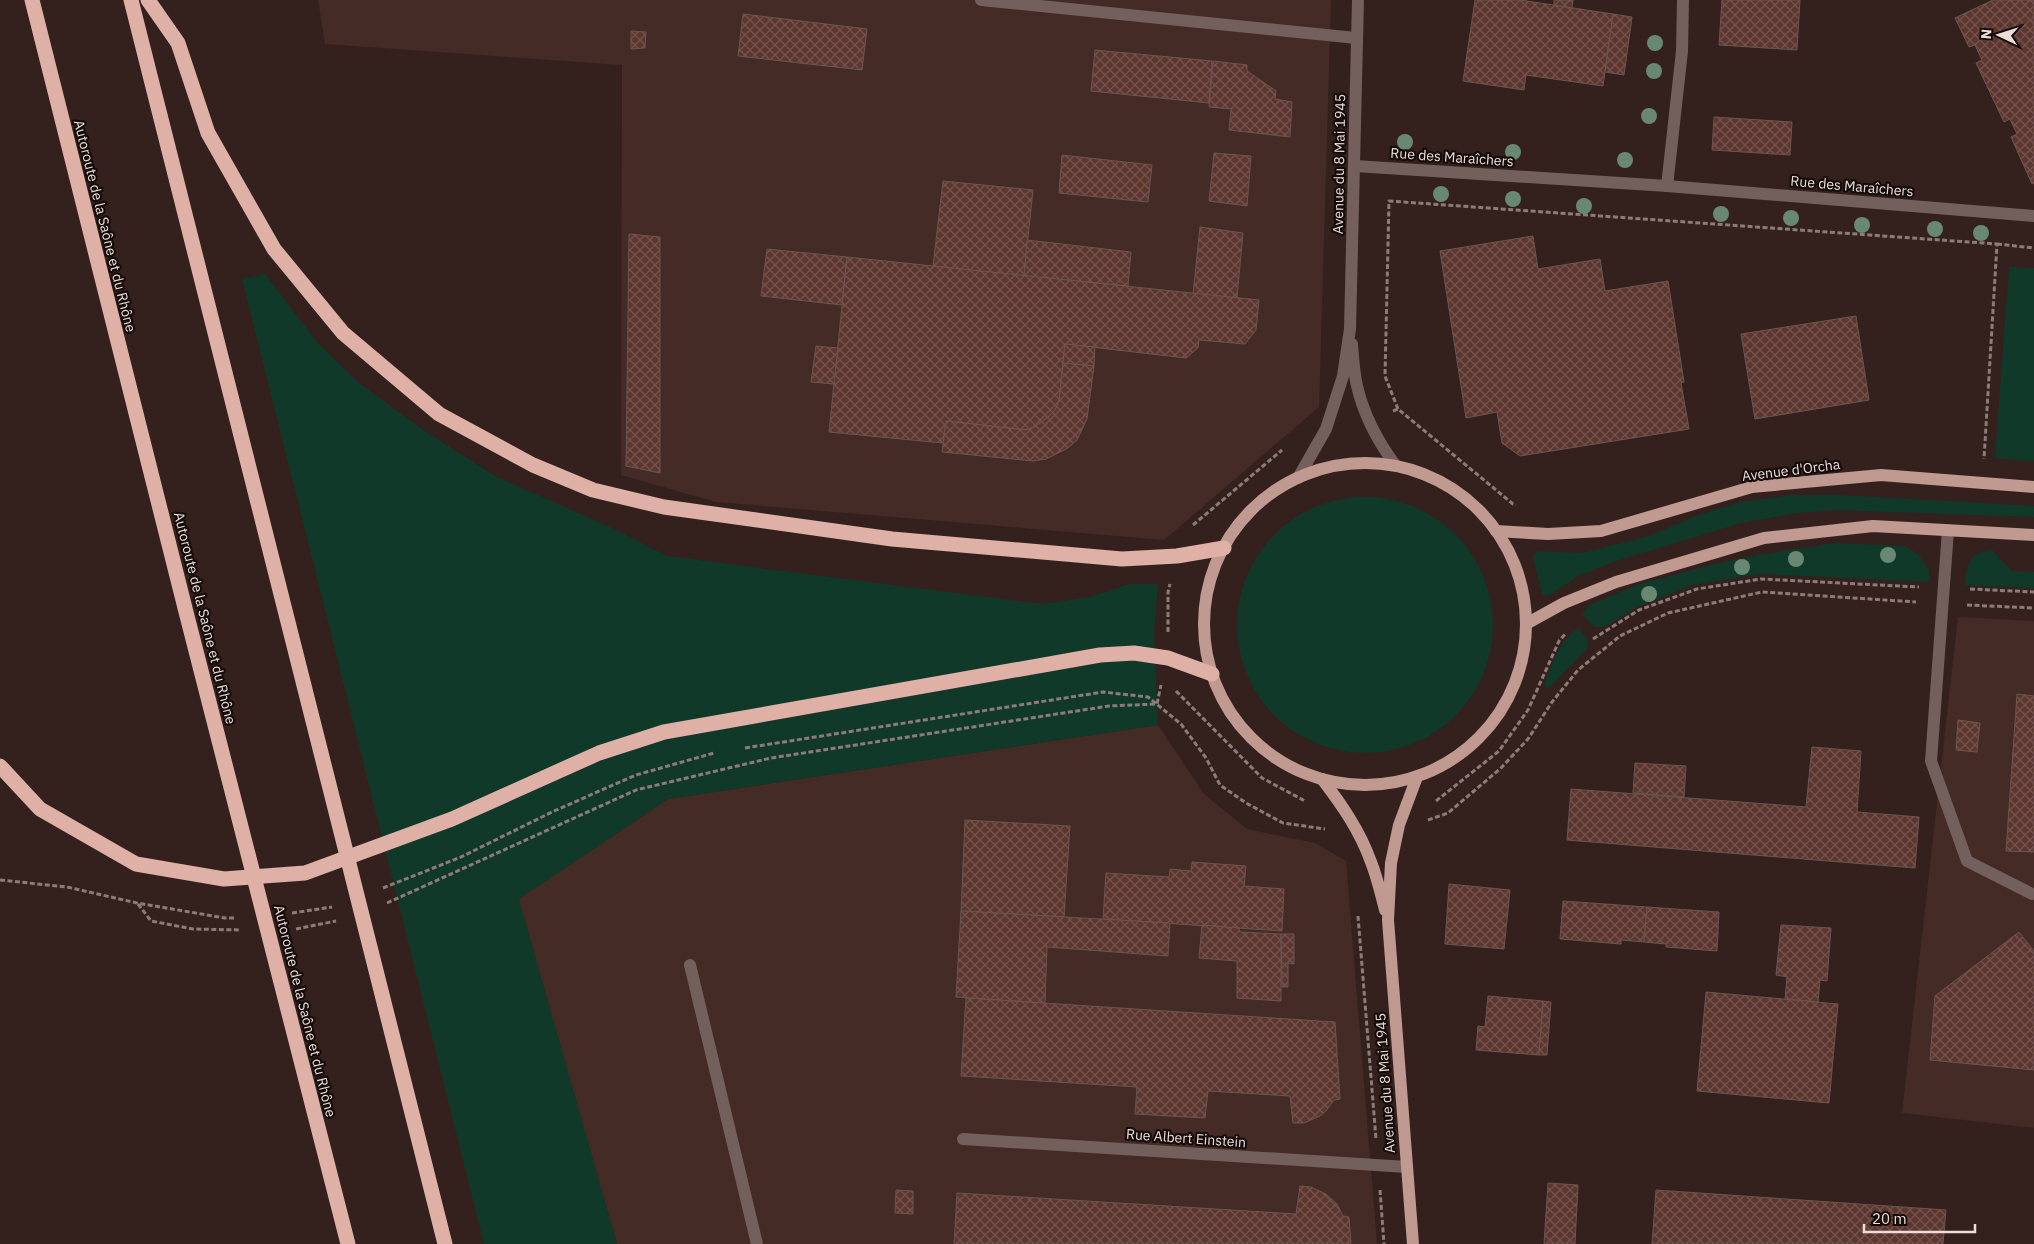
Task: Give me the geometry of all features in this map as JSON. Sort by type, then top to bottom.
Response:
[{"type":"highway","name":"Autoroute de la Saône et du Rhône","points":[[32,0],[348,1244]]},
{"type":"highway","points":[[131,0],[446,1244]]},
{"type":"highway","points":[[148,0],[178,43],[208,133],[274,249],[343,333],[439,414],[533,464],[593,490],[664,508],[892,539],[1122,560],[1177,556],[1224,548]]},
{"type":"highway","points":[[0,766],[40,809],[136,864],[224,879],[305,873],[452,820],[599,754],[664,732],[1100,655],[1134,653],[1168,658],[1212,674]]},
{"type":"main road","points":[[1348,463],[1396,466],[1419,473],[1442,483],[1462,496],[1480,512],[1496,531],[1512,560],[1520,583],[1526,624],[1523,653],[1513,689],[1490,726],[1457,757],[1417,777],[1374,785],[1347,785],[1297,770],[1274,757],[1253,740],[1236,720],[1212,674],[1206,649],[1205,614],[1207,597],[1214,571],[1224,548],[1238,526],[1255,507],[1276,491],[1298,478],[1322,469],[1348,463]]},
{"type":"main road","name":"Avenue d'Orcha","points":[[1496,531],[1548,534],[1600,531],[1752,487],[1881,475],[2034,487]]},
{"type":"main road","points":[[1526,624],[1564,603],[1616,582],[1764,538],[1873,526],[2034,535]]},
{"type":"main road","name":"Avenue du 8 Mai 1945","points":[[1413,1244],[1388,920],[1391,864],[1399,825],[1417,777]]},
{"type":"main road","name":"Avenue du 8 Mai 1945","points":[[1322,779],[1356,827],[1372,862],[1388,920]]},
{"type":"street","points":[[982,0],[1356,38]]},
{"type":"street","name":"Avenue du 8 Mai 1945","points":[[1298,478],[1326,428],[1342,376],[1350,329],[1358,0]]},
{"type":"street","points":[[1667,186],[1682,51],[1683,0]]},
{"type":"street","name":"Rue des Maraîchers","points":[[1355,166],[1667,186],[2034,216]]},
{"type":"street","name":"Avenue du 8 Mai 1945","points":[[1350,329],[1357,386],[1380,445],[1396,466]]},
{"type":"street","points":[[1948,530],[1931,761],[1966,861],[2032,894]]},
{"type":"street","points":[[690,965],[757,1244]]},
{"type":"street","name":"Rue Albert Einstein","points":[[963,1139],[1407,1167]]},
{"type":"path","points":[[1398,409],[1385,376],[1389,202],[2034,248]]},
{"type":"path","points":[[1984,462],[1997,244]]},
{"type":"path","points":[[1593,639],[1639,610],[1697,589],[1761,579],[2034,592]]},
{"type":"path","points":[[1427,814],[1425,822],[1448,813],[1501,768],[1528,739],[1552,702],[1578,670],[1620,636],[1668,613],[1762,592],[2034,608]]},
{"type":"path","points":[[1430,806],[1499,750],[1528,710],[1559,641],[1571,627]]},
{"type":"path","points":[[1169,684],[1262,778],[1312,805]]},
{"type":"path","points":[[736,749],[1103,692],[1148,697],[1181,724],[1206,758],[1220,785],[1246,803],[1283,823],[1322,830],[1329,829],[1324,821]]},
{"type":"path","points":[[461,857],[554,811],[636,775],[717,752]]},
{"type":"path","points":[[383,905],[485,859]]},
{"type":"path","points":[[0,880],[67,887],[137,903],[225,918]]},
{"type":"path","points":[[137,903],[152,921],[193,929],[249,930]]},
{"type":"path","points":[[1358,912],[1384,1244]]},
{"type":"path","points":[[295,929],[337,921]]},
{"type":"shaded area","points":[[318,0],[1331,0],[1319,407],[1164,540],[716,502],[621,475],[622,65],[325,44]]},
{"type":"shaded area","points":[[1958,617],[2034,621],[2034,1128],[1902,1113]]},
{"type":"shaded area","points":[[1158,725],[1204,794],[1247,829],[1315,843],[1346,861],[1377,1244],[617,1244],[518,899],[668,799]]},
{"type":"green space","points":[[2009,267],[2034,268],[2034,461],[1995,458]]},
{"type":"green space","points":[[265,274],[317,342],[359,383],[426,432],[495,476],[612,528],[667,556],[1042,604],[1090,597],[1130,584],[1158,584],[1154,634],[1158,725],[668,799],[519,899],[617,1244],[484,1244],[242,279]]},
{"type":"green space","points":[[1791,495],[1840,495],[2034,506],[2034,517],[1837,510],[1796,513],[1741,523],[1616,561],[1578,576],[1548,596],[1542,594],[1533,557],[1536,551],[1581,553],[1649,536],[1698,515],[1741,502]]},
{"type":"green space","points":[[1352,497],[1378,497],[1402,502],[1425,512],[1456,534],[1472,554],[1488,588],[1493,612],[1493,638],[1488,662],[1472,696],[1456,716],[1436,732],[1402,748],[1378,753],[1352,753],[1328,748],[1305,738],[1274,716],[1258,696],[1242,662],[1237,638],[1237,612],[1242,588],[1252,565],[1274,534],[1294,518],[1328,502]]},
{"type":"green space","points":[[1835,543],[1905,546],[1918,554],[1929,570],[1929,582],[1760,574],[1693,585],[1637,607],[1604,627],[1594,627],[1582,614],[1589,605],[1640,584],[1714,564],[1757,555]]},
{"type":"green space","points":[[1992,550],[2012,571],[2034,572],[2034,588],[1965,585],[1968,566],[1974,557],[1979,553]]},
{"type":"green space","points":[[1579,628],[1587,639],[1588,647],[1548,689],[1544,686],[1561,646]]},
{"type":"building","points":[[1475,0],[1520,0],[1613,14],[1603,86],[1526,75],[1524,90],[1463,81]]},
{"type":"building","points":[[1554,0],[1573,0],[1572,8],[1554,5]]},
{"type":"building","points":[[1722,0],[1800,0],[1797,50],[1719,45]]},
{"type":"building","points":[[1993,0],[2034,0],[2034,183],[2032,184],[2011,137],[2017,134],[2010,119],[2004,122],[1976,63],[1982,60],[1975,45],[1969,47],[1955,18]]},
{"type":"building","points":[[743,14],[867,29],[862,70],[738,56]]},
{"type":"building","points":[[1613,14],[1632,17],[1624,75],[1605,72]]},
{"type":"building","points":[[631,31],[646,32],[645,48],[631,49]]},
{"type":"building","points":[[1095,50],[1212,61],[1209,103],[1091,91]]},
{"type":"building","points":[[1213,61],[1247,65],[1247,71],[1276,91],[1275,99],[1292,102],[1290,137],[1229,130],[1231,109],[1209,107]]},
{"type":"building","points":[[1714,117],[1792,122],[1790,155],[1712,150]]},
{"type":"building","points":[[1214,153],[1251,156],[1247,206],[1209,201]]},
{"type":"building","points":[[1062,155],[1152,165],[1148,202],[1059,193]]},
{"type":"building","points":[[943,181],[1033,190],[1024,276],[933,266]]},
{"type":"building","points":[[1200,227],[1243,233],[1237,298],[1193,294]]},
{"type":"building","points":[[629,234],[660,237],[660,473],[626,466]]},
{"type":"building","points":[[1533,236],[1538,269],[1600,259],[1605,291],[1668,281],[1684,382],[1681,383],[1689,429],[1520,456],[1502,443],[1497,412],[1466,418],[1440,251]]},
{"type":"building","points":[[1027,240],[1131,252],[1128,286],[1024,276]]},
{"type":"building","points":[[767,249],[847,257],[842,305],[761,296]]},
{"type":"building","points":[[847,257],[1259,300],[1256,330],[1245,344],[1199,340],[1198,348],[1186,358],[1065,344],[1059,401],[1055,410],[1034,427],[1026,430],[946,421],[943,443],[829,432]]},
{"type":"building","points":[[1856,316],[1869,400],[1755,419],[1741,334]]},
{"type":"building","points":[[1065,344],[1095,347],[1094,366],[1063,363]]},
{"type":"building","points":[[816,346],[838,348],[834,384],[811,382]]},
{"type":"building","points":[[1063,363],[1094,366],[1087,419],[1077,440],[1068,448],[1046,459],[1033,461],[942,452],[946,421],[1026,430],[1048,417],[1055,410],[1059,401]]},
{"type":"building","points":[[2017,694],[2034,696],[2034,852],[2006,851]]},
{"type":"building","points":[[1958,720],[1980,723],[1977,752],[1956,750]]},
{"type":"building","points":[[1812,747],[1861,751],[1857,812],[1919,817],[1915,868],[1567,840],[1571,789],[1806,807]]},
{"type":"building","points":[[1635,763],[1686,766],[1684,797],[1633,793]]},
{"type":"building","points":[[965,820],[1070,826],[1064,917],[961,911]]},
{"type":"building","points":[[1192,862],[1246,866],[1244,886],[1284,889],[1282,931],[1103,919],[1106,873],[1169,877],[1170,869],[1191,871]]},
{"type":"building","points":[[1449,884],[1510,890],[1504,949],[1445,944]]},
{"type":"building","points":[[1563,901],[1647,907],[1644,942],[1621,940],[1621,944],[1560,939]]},
{"type":"building","points":[[1647,907],[1719,912],[1717,951],[1666,947],[1666,944],[1644,942]]},
{"type":"building","points":[[961,911],[1170,923],[1168,956],[1047,947],[1045,1003],[956,997]]},
{"type":"building","points":[[1202,925],[1239,928],[1240,932],[1281,934],[1281,1001],[1237,998],[1237,961],[1199,958]]},
{"type":"building","points":[[1781,925],[1831,928],[1827,981],[1820,980],[1818,1002],[1785,999],[1787,977],[1776,975]]},
{"type":"building","points":[[2019,932],[2034,951],[2034,1070],[1930,1060],[1935,996]]},
{"type":"building","points":[[1281,934],[1294,934],[1294,964],[1288,963],[1288,987],[1282,987]]},
{"type":"building","points":[[1706,992],[1838,1004],[1829,1103],[1697,1091]]},
{"type":"building","points":[[1488,996],[1543,1001],[1539,1055],[1476,1050],[1478,1026],[1485,1027]]},
{"type":"building","points":[[966,998],[1335,1022],[1340,1099],[1334,1100],[1320,1116],[1304,1123],[1293,1123],[1290,1096],[1208,1091],[1205,1118],[1135,1114],[1137,1087],[961,1076]]},
{"type":"building","points":[[1543,1001],[1551,1002],[1547,1055],[1539,1055]]},
{"type":"building","points":[[1548,1183],[1578,1185],[1575,1244],[1544,1244]]},
{"type":"building","points":[[1300,1186],[1311,1187],[1326,1194],[1337,1204],[1343,1216],[1349,1217],[1351,1244],[954,1244],[957,1193],[1296,1214]]},
{"type":"building","points":[[896,1190],[913,1191],[913,1214],[895,1213]]},
{"type":"building","points":[[1656,1190],[1946,1210],[1943,1244],[1652,1244]]}]
